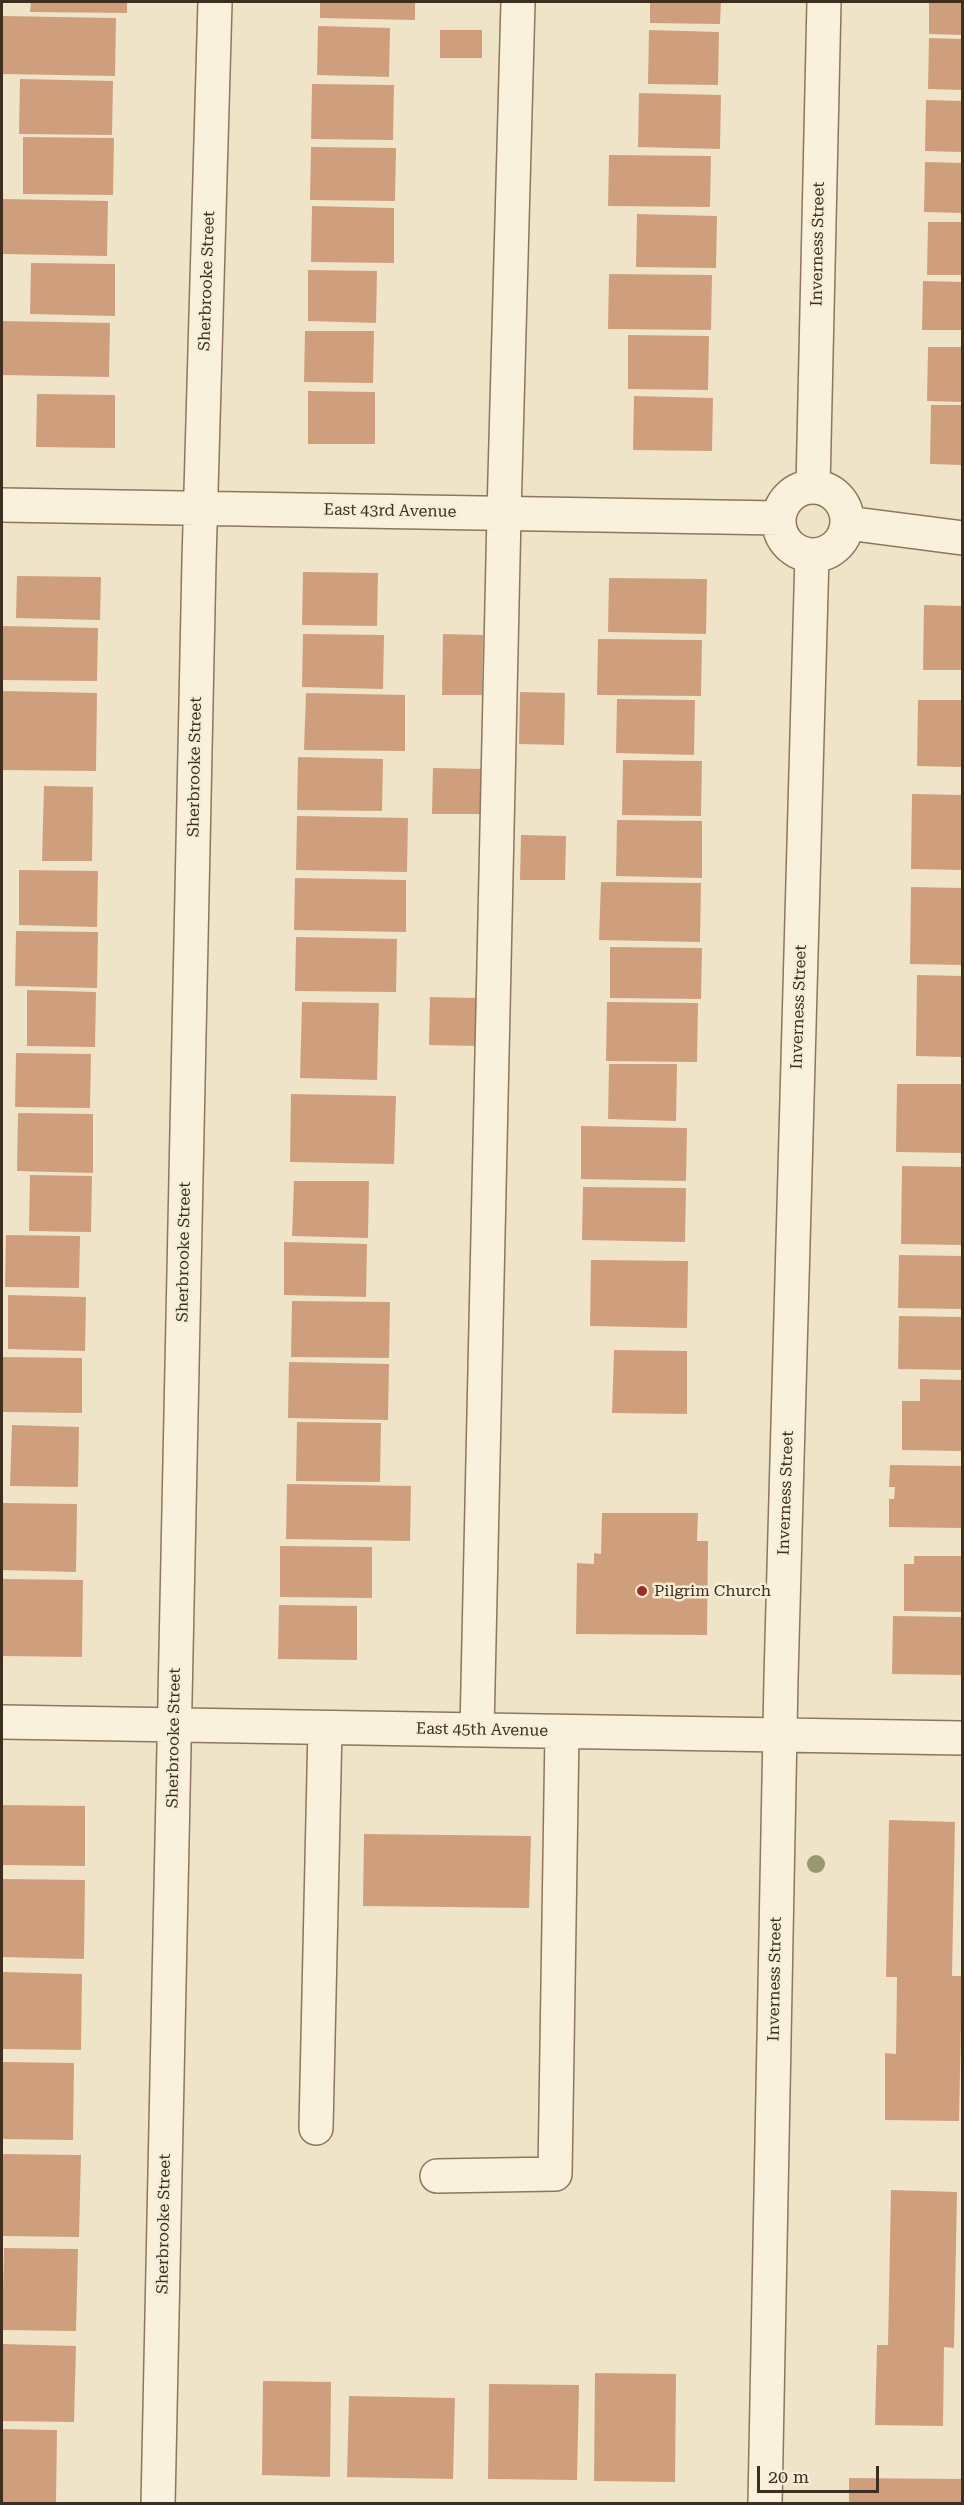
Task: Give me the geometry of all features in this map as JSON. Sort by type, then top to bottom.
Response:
[{"type":"street","name":"Sherbrooke Street","points":[[158,2504],[201,507],[215,2]]},
{"type":"street","points":[[477,1730],[504,514],[518,2]]},
{"type":"street","name":"Inverness Street","points":[[813,487],[824,2]]},
{"type":"street","points":[[813,487],[828,490],[838,498],[845,509],[847,524],[844,536],[836,547],[824,554],[812,555],[798,551],[787,543],[781,532],[779,518],[790,496],[802,489],[813,487]]},
{"type":"street","name":"East 43rd Avenue","points":[[2,505],[779,518]]},
{"type":"street","points":[[847,524],[963,538]]},
{"type":"street","name":"Inverness Street","points":[[765,2504],[781,1735],[812,555]]},
{"type":"street","name":"East 45th Avenue","points":[[2,1722],[963,1738]]},
{"type":"street","points":[[316,2128],[325,1728]]},
{"type":"street","points":[[437,2176],[555,2174],[562,1732]]},
{"type":"building","points":[[31,2],[127,2],[127,13],[30,12]]},
{"type":"building","points":[[320,2],[415,2],[415,20],[320,18]]},
{"type":"building","points":[[650,2],[721,2],[720,24],[650,23]]},
{"type":"building","points":[[929,2],[962,2],[962,35],[929,34]]},
{"type":"building","points":[[2,16],[116,18],[115,76],[2,74]]},
{"type":"building","points":[[318,26],[390,28],[389,77],[317,75]]},
{"type":"building","points":[[440,30],[482,30],[482,58],[440,58]]},
{"type":"building","points":[[649,30],[719,32],[718,85],[648,84]]},
{"type":"building","points":[[929,38],[962,39],[962,90],[928,89]]},
{"type":"building","points":[[20,79],[113,81],[112,135],[19,134]]},
{"type":"building","points":[[312,84],[394,85],[393,140],[311,139]]},
{"type":"building","points":[[639,93],[721,95],[720,149],[638,147]]},
{"type":"building","points":[[926,100],[962,101],[962,152],[925,151]]},
{"type":"building","points":[[23,137],[114,138],[113,195],[23,194]]},
{"type":"building","points":[[311,147],[396,148],[395,201],[310,200]]},
{"type":"building","points":[[609,155],[711,156],[710,207],[608,206]]},
{"type":"building","points":[[925,162],[962,163],[962,213],[924,212]]},
{"type":"building","points":[[2,199],[108,201],[107,256],[2,254]]},
{"type":"building","points":[[312,206],[394,208],[394,263],[311,262]]},
{"type":"building","points":[[637,214],[717,216],[716,268],[636,267]]},
{"type":"building","points":[[928,222],[962,222],[962,275],[927,275]]},
{"type":"building","points":[[31,263],[115,264],[115,316],[30,314]]},
{"type":"building","points":[[308,270],[377,271],[376,323],[308,321]]},
{"type":"building","points":[[609,274],[712,275],[711,330],[608,329]]},
{"type":"building","points":[[923,281],[962,282],[962,330],[922,330]]},
{"type":"building","points":[[2,321],[110,323],[109,377],[2,375]]},
{"type":"building","points":[[305,331],[374,331],[373,383],[304,382]]},
{"type":"building","points":[[628,335],[709,336],[708,390],[628,389]]},
{"type":"building","points":[[928,347],[962,347],[962,402],[927,401]]},
{"type":"building","points":[[308,391],[375,392],[375,444],[308,444]]},
{"type":"building","points":[[37,394],[115,395],[115,448],[36,447]]},
{"type":"building","points":[[634,396],[713,398],[712,451],[633,450]]},
{"type":"building","points":[[931,405],[962,405],[962,465],[930,464]]},
{"type":"building","points":[[303,572],[378,573],[377,626],[302,625]]},
{"type":"building","points":[[17,576],[101,577],[100,620],[16,618]]},
{"type":"building","points":[[609,578],[707,579],[706,634],[608,632]]},
{"type":"building","points":[[924,605],[962,606],[962,670],[923,670]]},
{"type":"building","points":[[2,626],[98,628],[97,681],[2,680]]},
{"type":"building","points":[[303,634],[384,635],[383,689],[302,687]]},
{"type":"building","points":[[443,634],[483,635],[482,695],[442,695]]},
{"type":"building","points":[[598,639],[702,640],[701,696],[597,695]]},
{"type":"building","points":[[2,691],[97,693],[96,771],[2,770]]},
{"type":"building","points":[[520,692],[565,693],[564,745],[519,744]]},
{"type":"building","points":[[306,693],[405,695],[405,751],[304,750]]},
{"type":"building","points":[[617,699],[695,700],[694,755],[616,753]]},
{"type":"building","points":[[918,700],[962,700],[962,767],[917,766]]},
{"type":"building","points":[[298,757],[383,759],[382,811],[297,810]]},
{"type":"building","points":[[623,760],[702,761],[701,816],[622,815]]},
{"type":"building","points":[[433,768],[485,769],[485,814],[432,814]]},
{"type":"building","points":[[44,786],[93,787],[92,861],[42,861]]},
{"type":"building","points":[[912,794],[962,795],[962,870],[911,869]]},
{"type":"building","points":[[297,816],[408,818],[407,872],[296,870]]},
{"type":"building","points":[[617,820],[702,821],[702,878],[616,876]]},
{"type":"building","points":[[521,835],[566,836],[565,880],[520,880]]},
{"type":"building","points":[[19,870],[98,871],[97,927],[19,925]]},
{"type":"building","points":[[295,878],[406,880],[406,932],[294,930]]},
{"type":"building","points":[[601,882],[701,883],[700,942],[599,940]]},
{"type":"building","points":[[911,887],[962,888],[962,965],[910,964]]},
{"type":"building","points":[[16,931],[98,932],[97,988],[15,986]]},
{"type":"building","points":[[296,937],[397,939],[396,992],[295,991]]},
{"type":"building","points":[[610,947],[702,948],[701,999],[610,998]]},
{"type":"building","points":[[917,975],[962,976],[962,1057],[916,1056]]},
{"type":"building","points":[[27,990],[96,992],[95,1047],[27,1046]]},
{"type":"building","points":[[430,997],[480,998],[479,1046],[429,1045]]},
{"type":"building","points":[[302,1002],[379,1003],[377,1080],[300,1078]]},
{"type":"building","points":[[607,1002],[698,1003],[697,1062],[606,1061]]},
{"type":"building","points":[[16,1053],[91,1054],[90,1108],[15,1107]]},
{"type":"building","points":[[609,1064],[677,1064],[676,1121],[608,1119]]},
{"type":"building","points":[[897,1084],[962,1084],[962,1153],[896,1152]]},
{"type":"building","points":[[291,1094],[396,1096],[394,1164],[290,1162]]},
{"type":"building","points":[[18,1113],[93,1114],[93,1173],[17,1171]]},
{"type":"building","points":[[581,1126],[687,1128],[686,1181],[581,1179]]},
{"type":"building","points":[[902,1166],[962,1167],[962,1245],[901,1244]]},
{"type":"building","points":[[30,1175],[92,1176],[91,1232],[29,1231]]},
{"type":"building","points":[[294,1181],[369,1181],[368,1238],[292,1236]]},
{"type":"building","points":[[583,1187],[686,1188],[685,1242],[582,1240]]},
{"type":"building","points":[[6,1235],[80,1236],[79,1288],[5,1287]]},
{"type":"building","points":[[284,1242],[367,1244],[366,1297],[284,1295]]},
{"type":"building","points":[[899,1255],[962,1256],[962,1309],[898,1308]]},
{"type":"building","points":[[591,1260],[688,1261],[687,1328],[590,1326]]},
{"type":"building","points":[[8,1295],[86,1297],[85,1351],[8,1349]]},
{"type":"building","points":[[292,1301],[390,1302],[389,1358],[291,1357]]},
{"type":"building","points":[[899,1316],[962,1317],[962,1370],[898,1369]]},
{"type":"building","points":[[614,1350],[687,1351],[687,1414],[612,1413]]},
{"type":"building","points":[[3,1357],[82,1358],[82,1413],[2,1412]]},
{"type":"building","points":[[289,1362],[389,1364],[388,1420],[288,1418]]},
{"type":"building","points":[[920,1379],[962,1380],[962,1451],[902,1450],[902,1401],[920,1401]]},
{"type":"building","points":[[297,1422],[381,1423],[380,1482],[296,1481]]},
{"type":"building","points":[[12,1425],[79,1427],[78,1487],[10,1486]]},
{"type":"building","points":[[890,1465],[962,1466],[962,1528],[889,1527],[889,1499],[894,1499],[895,1487],[889,1487]]},
{"type":"building","points":[[287,1484],[411,1486],[410,1541],[286,1539]]},
{"type":"building","points":[[2,1503],[77,1504],[76,1572],[2,1570]]},
{"type":"building","name":"Pilgrim Church","points":[[602,1513],[698,1513],[697,1541],[708,1541],[707,1635],[576,1634],[577,1563],[594,1564],[594,1553],[601,1554]]},
{"type":"building","points":[[280,1546],[372,1547],[372,1598],[280,1597]]},
{"type":"building","points":[[914,1556],[962,1556],[962,1612],[904,1611],[904,1564],[914,1564]]},
{"type":"building","points":[[2,1579],[83,1580],[82,1657],[2,1656]]},
{"type":"building","points":[[279,1605],[357,1606],[357,1660],[278,1659]]},
{"type":"building","points":[[893,1616],[962,1617],[962,1675],[892,1674]]},
{"type":"building","points":[[2,1805],[85,1806],[85,1866],[2,1865]]},
{"type":"building","points":[[889,1820],[955,1822],[952,1976],[962,1976],[959,2121],[885,2120],[885,2053],[896,2054],[897,1977],[886,1977]]},
{"type":"building","points":[[364,1834],[531,1836],[529,1908],[363,1906]]},
{"type":"building","points":[[2,1879],[85,1880],[84,1959],[2,1957]]},
{"type":"building","points":[[2,1972],[82,1974],[81,2050],[2,2049]]},
{"type":"building","points":[[3,2062],[74,2063],[73,2140],[2,2139]]},
{"type":"building","points":[[3,2154],[81,2155],[79,2237],[2,2236]]},
{"type":"building","points":[[891,2190],[957,2192],[954,2348],[944,2347],[943,2426],[875,2425],[877,2345],[888,2345]]},
{"type":"building","points":[[4,2248],[78,2249],[76,2331],[2,2330]]},
{"type":"building","points":[[2,2344],[76,2346],[74,2422],[2,2421]]},
{"type":"building","points":[[595,2373],[676,2374],[675,2482],[594,2481]]},
{"type":"building","points":[[263,2381],[331,2382],[330,2477],[262,2475]]},
{"type":"building","points":[[489,2384],[579,2385],[577,2480],[488,2479]]},
{"type":"building","points":[[349,2396],[455,2398],[453,2479],[347,2477]]},
{"type":"building","points":[[2,2429],[57,2430],[56,2504],[2,2504]]},
{"type":"building","points":[[849,2478],[962,2479],[962,2504],[849,2504]]},
{"type":"place","name":"Pilgrim Church","points":[[642,1591]]}]
